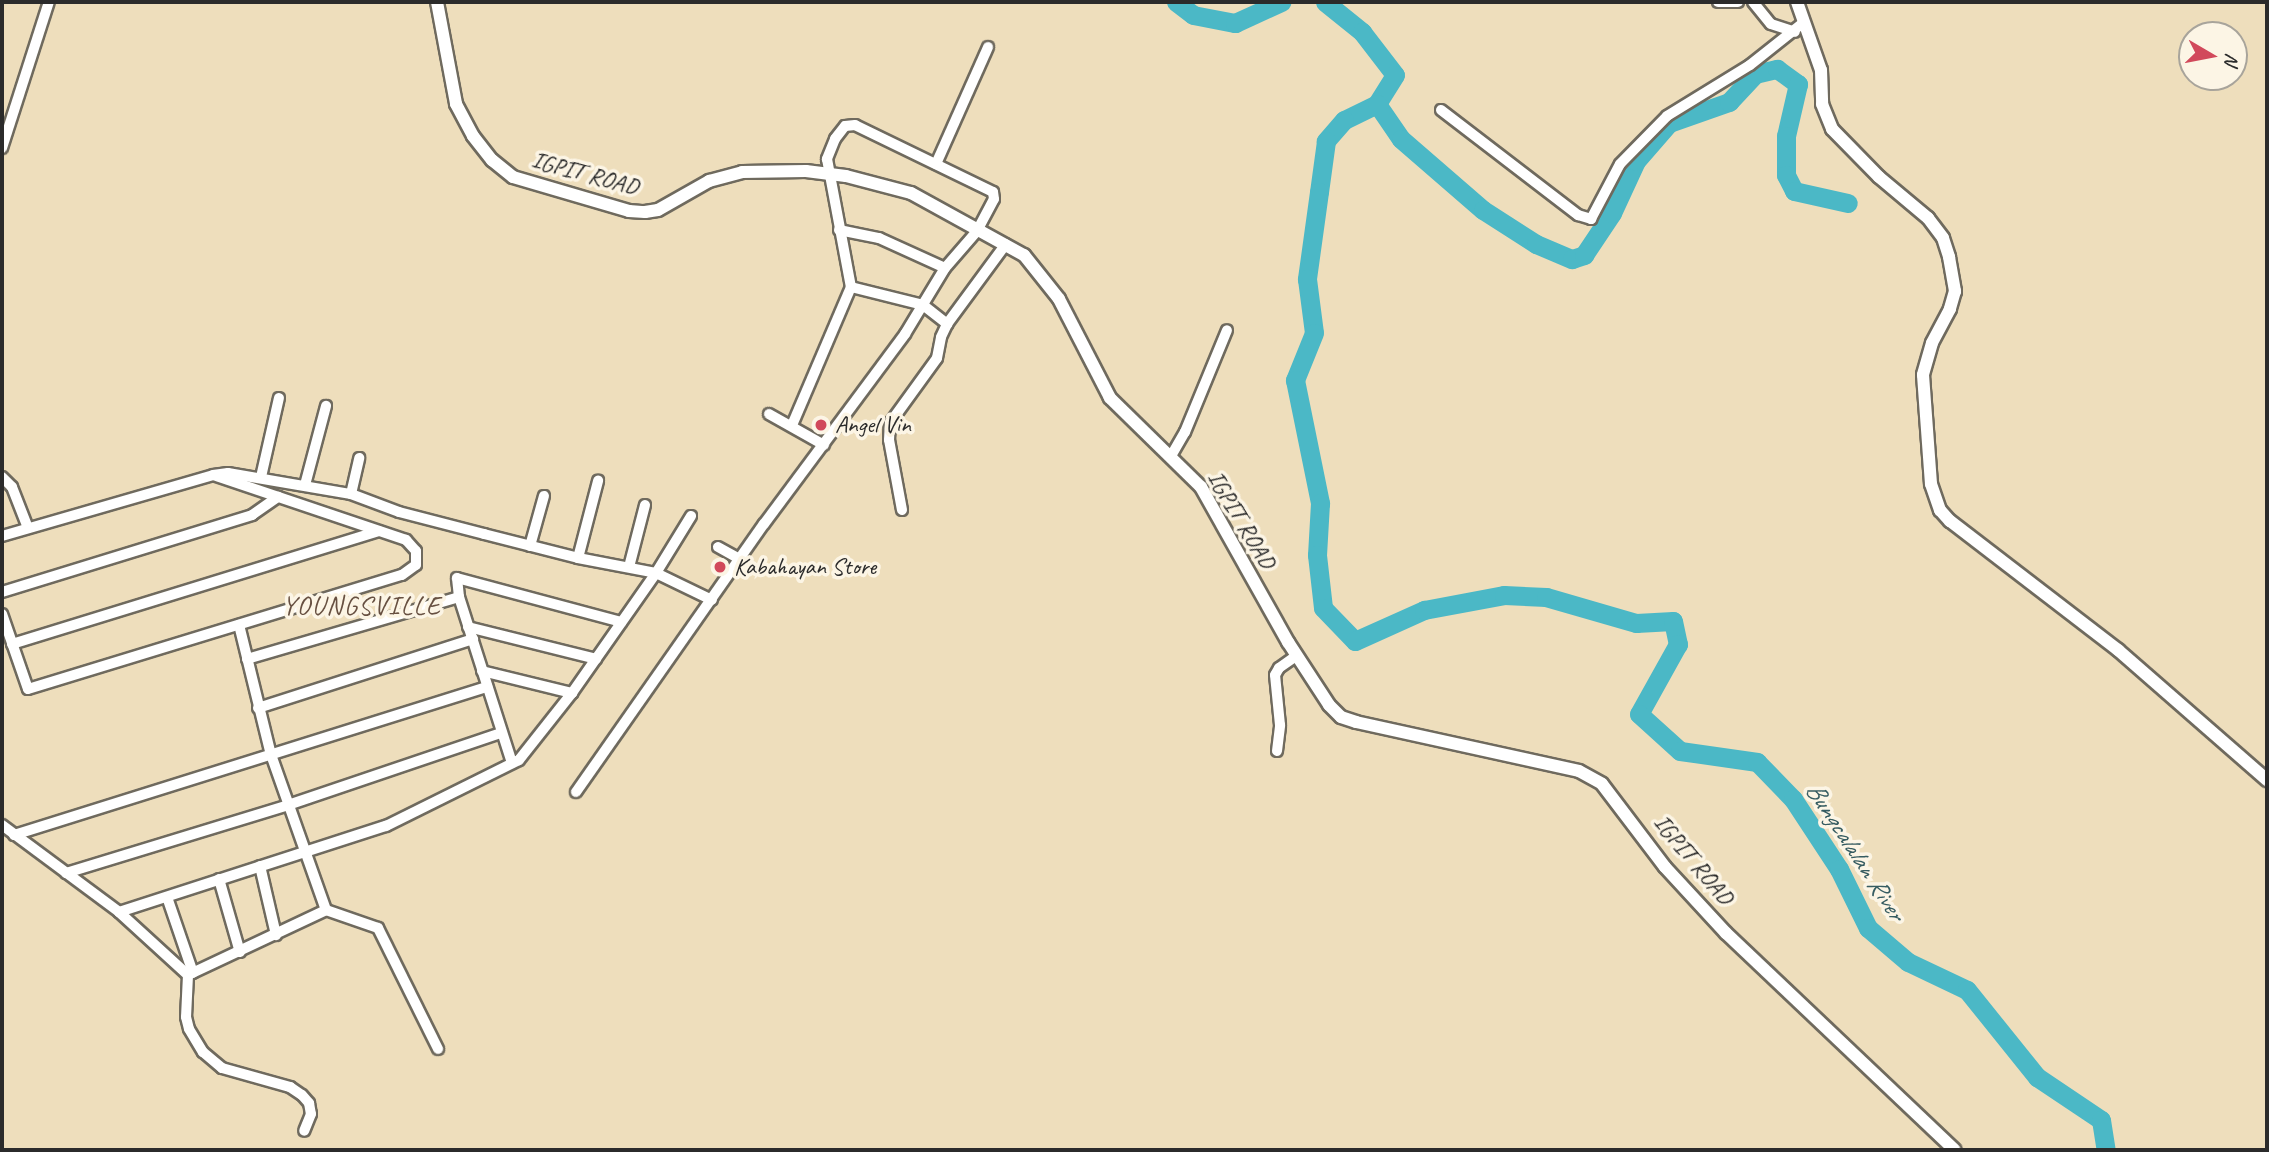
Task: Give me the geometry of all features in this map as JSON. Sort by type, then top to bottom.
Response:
[{"type":"street","points":[[2,148],[49,2]]},
{"type":"street","name":"IGPIT ROAD","points":[[437,2],[456,104],[473,136],[492,160],[513,177],[617,208],[645,212],[658,210],[709,181],[742,172],[829,173],[911,193],[1024,255],[1059,299],[1110,398],[1191,475],[1214,509],[1296,656],[1322,697],[1341,717],[1579,771],[1602,784],[1665,867],[1726,933],[1955,1150]]},
{"type":"street","points":[[1718,2],[1738,2]]},
{"type":"street","points":[[1753,2],[1771,24],[1799,27]]},
{"type":"street","points":[[1797,2],[1799,27],[1821,71],[1822,104],[1832,129],[1879,177],[1928,218],[1943,238],[1949,257],[1955,291],[1950,309],[1926,358],[1923,375],[1931,484],[1940,510],[1950,522],[2118,650],[2267,780]]},
{"type":"street","points":[[1441,110],[1578,215],[1591,219],[1620,164],[1667,116],[1750,65],[1799,27]]},
{"type":"street","points":[[936,164],[988,47]]},
{"type":"street","points":[[576,792],[905,334],[945,268],[977,231],[994,199],[993,192],[851,124],[838,134],[828,152],[829,173],[839,230],[851,271],[851,287],[792,425]]},
{"type":"street","points":[[839,230],[879,238],[945,268]]},
{"type":"street","points":[[902,510],[890,440],[890,423],[937,358],[947,324],[1006,244]]},
{"type":"street","points":[[851,287],[923,305],[947,324]]},
{"type":"street","points":[[1171,456],[1185,432],[1227,330]]},
{"type":"street","points":[[261,477],[279,398]]},
{"type":"street","points":[[305,485],[327,406]]},
{"type":"street","points":[[769,414],[824,444]]},
{"type":"street","points":[[351,494],[359,458]]},
{"type":"street","points":[[2,614],[28,689],[413,569],[418,558],[412,545],[379,531],[213,475]]},
{"type":"street","points":[[2,536],[213,475],[261,477],[351,494],[399,512],[530,546],[656,573],[712,600]]},
{"type":"street","points":[[2,477],[12,487],[28,528]]},
{"type":"street","points":[[578,558],[598,481]]},
{"type":"street","points":[[530,546],[544,496]]},
{"type":"street","points":[[2,592],[253,515],[278,497]]},
{"type":"street","points":[[629,566],[645,505]]},
{"type":"street","points":[[119,912],[403,820],[527,755],[656,573],[691,516]]},
{"type":"street","points":[[12,644],[379,531]]},
{"type":"street","points":[[718,547],[741,560]]},
{"type":"street","points":[[512,763],[458,597],[456,581],[460,578],[621,622]]},
{"type":"street","points":[[247,659],[458,597]]},
{"type":"street","points":[[239,625],[271,755],[326,910]]},
{"type":"street","points":[[468,627],[596,659]]},
{"type":"street","points":[[258,708],[472,639]]},
{"type":"street","points":[[1277,751],[1280,724],[1275,675],[1279,668],[1296,656]]},
{"type":"street","points":[[482,671],[572,693]]},
{"type":"street","points":[[14,835],[487,687]]},
{"type":"street","points":[[66,873],[288,805],[501,733]]},
{"type":"street","points":[[2,825],[119,912],[191,974]]},
{"type":"street","points":[[260,866],[276,935]]},
{"type":"street","points":[[219,879],[240,952]]},
{"type":"street","points":[[167,897],[191,974],[186,1017],[189,1029],[202,1052],[222,1068],[290,1087],[302,1095],[309,1103],[312,1114],[304,1131]]},
{"type":"street","points":[[191,974],[326,910],[378,929],[438,1049]]},
{"type":"waterway","name":"Bungcalalan River","points":[[1176,2],[1193,15],[1235,23],[1281,2]]},
{"type":"waterway","name":"Bungcalalan River","points":[[1325,2],[1362,32],[1395,75],[1377,104],[1344,120],[1326,141],[1307,279],[1314,333],[1295,380],[1320,503],[1317,555],[1323,608],[1355,641],[1424,610],[1504,595],[1546,597],[1636,623],[1673,621],[1678,644],[1639,714],[1680,751],[1757,762],[1793,799],[1839,869],[1868,928],[1908,962],[1967,990],[2037,1077],[2101,1120],[2106,1150]]},
{"type":"waterway","points":[[1377,104],[1401,139],[1483,210],[1536,244],[1572,259],[1584,255],[1612,213],[1636,161],[1669,123],[1729,102],[1755,74],[1777,69],[1798,84],[1786,136],[1786,175],[1794,191],[1848,203]]},
{"type":"place","name":"Angel Vin","points":[[821,425]]},
{"type":"place","name":"Kabahayan Store","points":[[720,567]]},
{"type":"district","name":"YOUNGSVILLE","points":[[362,606]]}]
